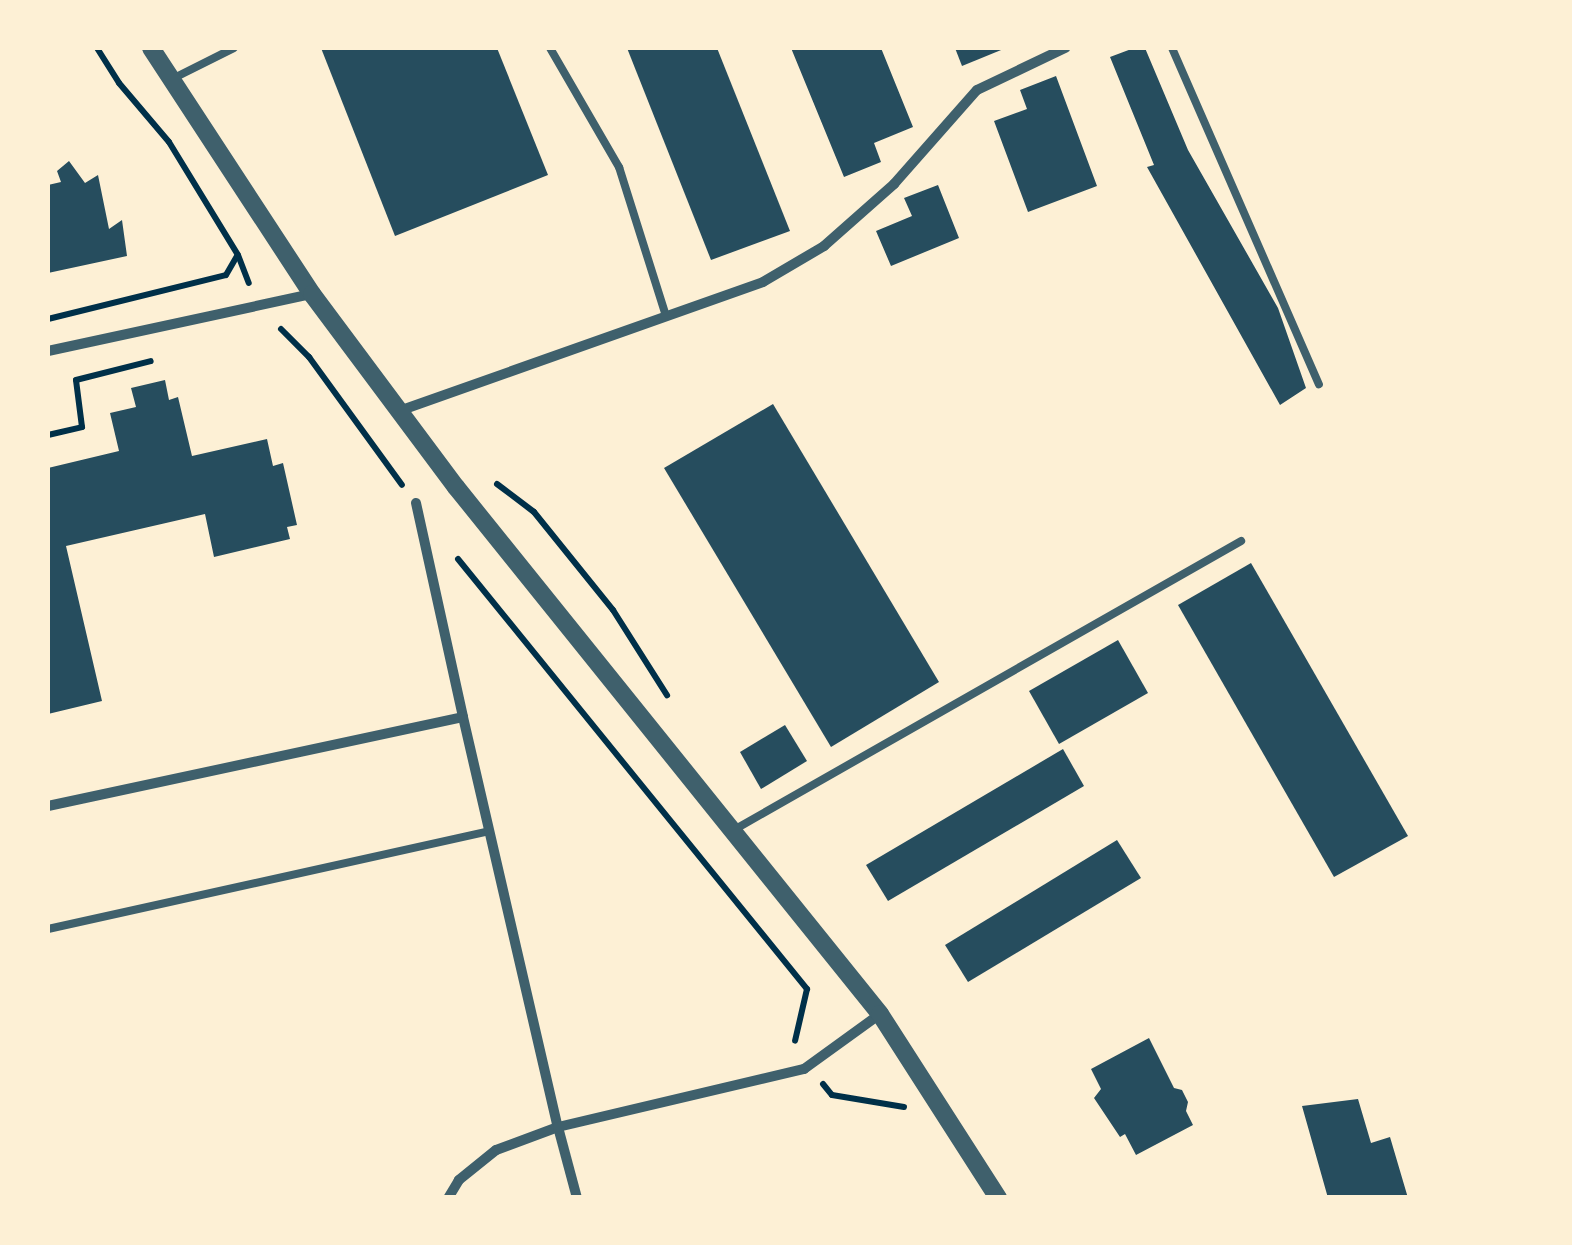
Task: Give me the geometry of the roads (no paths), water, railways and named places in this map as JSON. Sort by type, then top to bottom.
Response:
[{"type":"street","points":[[151,48],[312,294],[399,411],[880,1014],[998,1198]]},
{"type":"street","points":[[399,411],[763,282],[824,246],[894,184],[977,90],[1065,48]]},
{"type":"street","points":[[48,351],[312,294]]},
{"type":"street","points":[[416,504],[558,1127],[578,1198]]},
{"type":"street","points":[[48,806],[463,717]]},
{"type":"street","points":[[448,1198],[459,1180],[496,1150],[558,1127],[707,1094],[809,1065],[880,1014]]},
{"type":"lane","points":[[172,79],[234,48]]},
{"type":"lane","points":[[550,48],[619,166],[666,316]]},
{"type":"lane","points":[[1172,48],[1319,384]]},
{"type":"lane","points":[[732,831],[1241,541]]},
{"type":"lane","points":[[48,929],[489,831]]}]
